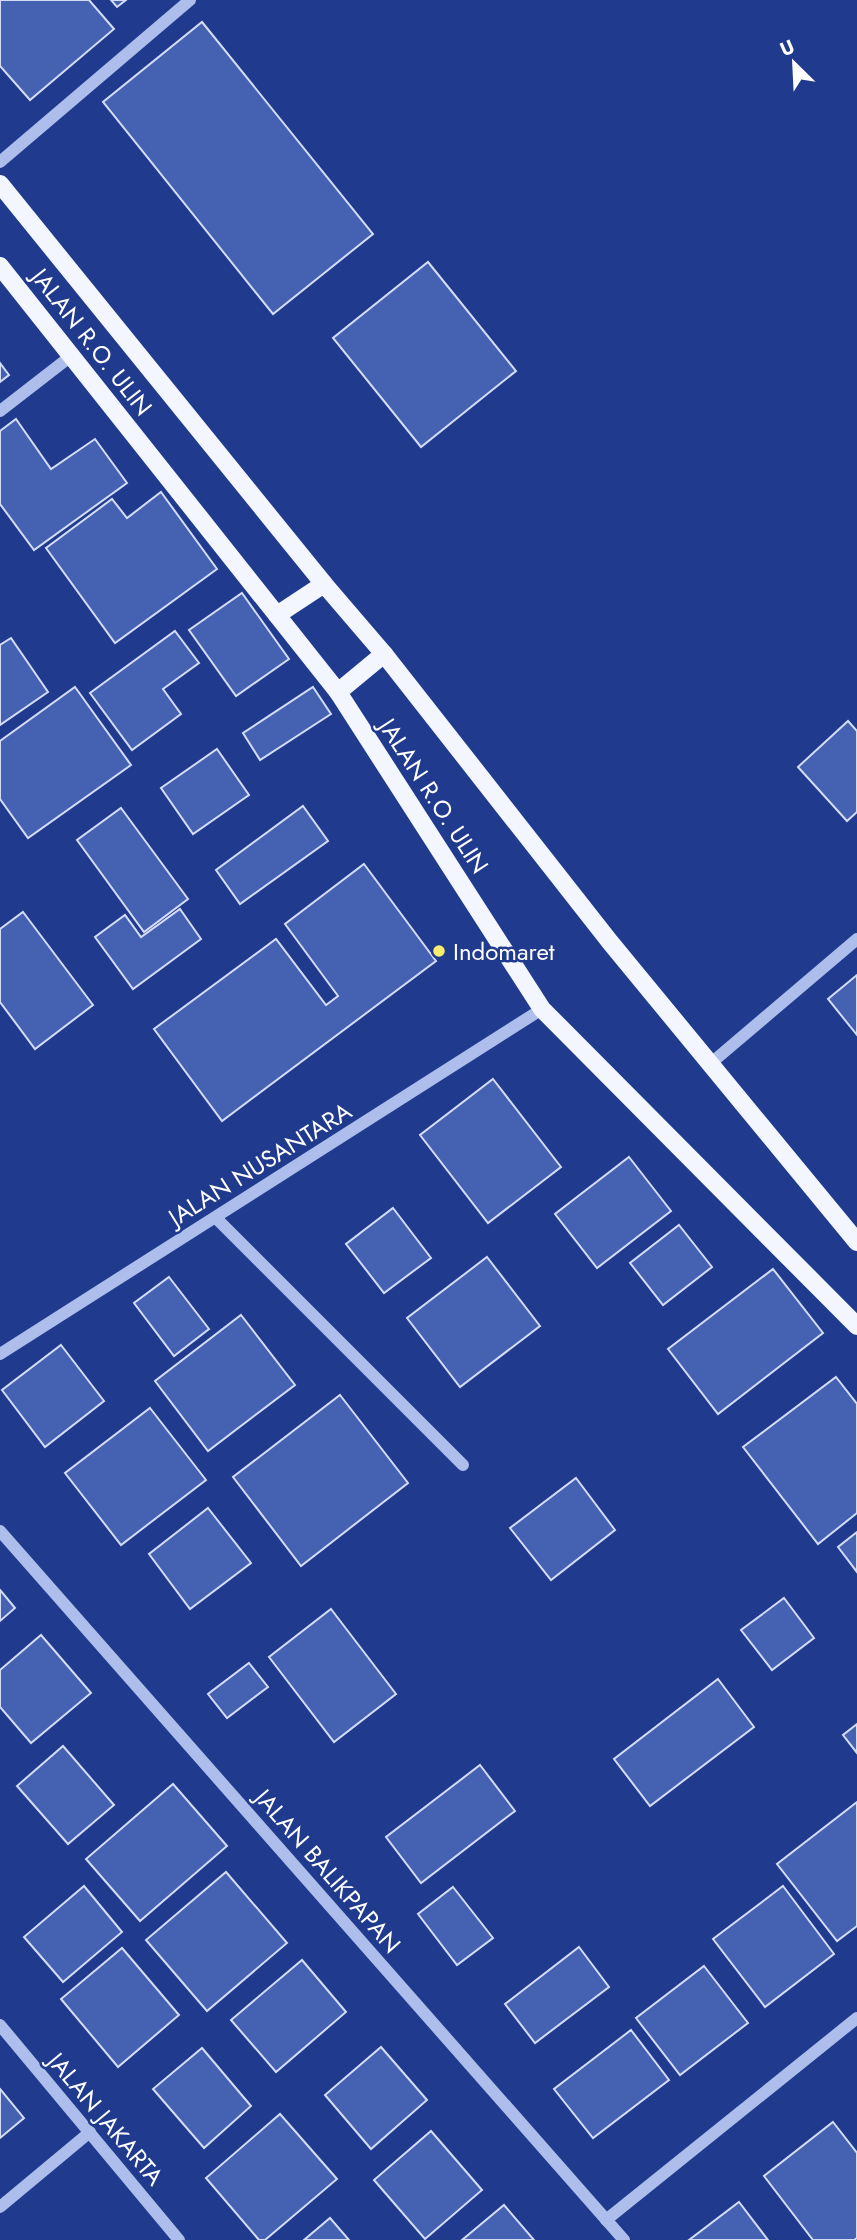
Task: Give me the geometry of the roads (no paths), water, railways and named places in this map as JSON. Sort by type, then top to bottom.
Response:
[{"type":"main road","name":"JALAN R.O. ULIN","points":[[0,184],[324,584],[384,654],[610,942],[857,1242]]},
{"type":"main road","name":"JALAN R.O. ULIN","points":[[0,266],[338,692],[542,1009],[857,1326]]},
{"type":"main road","points":[[277,615],[324,584]]},
{"type":"main road","points":[[338,692],[384,654]]},
{"type":"street","points":[[0,162],[190,0]]},
{"type":"street","points":[[0,411],[71,356]]},
{"type":"street","points":[[710,1065],[857,939]]},
{"type":"street","name":"JALAN NUSANTARA","points":[[0,1354],[542,1009]]},
{"type":"street","points":[[216,1218],[463,1465]]},
{"type":"street","name":"JALAN BALIKPAPAN","points":[[0,1531],[624,2240]]},
{"type":"street","points":[[606,2220],[857,2018]]},
{"type":"street","name":"JALAN JAKARTA","points":[[0,2025],[179,2240]]},
{"type":"street","points":[[0,2207],[90,2132]]},
{"type":"place","name":"Indomaret","points":[[439,951]]}]
